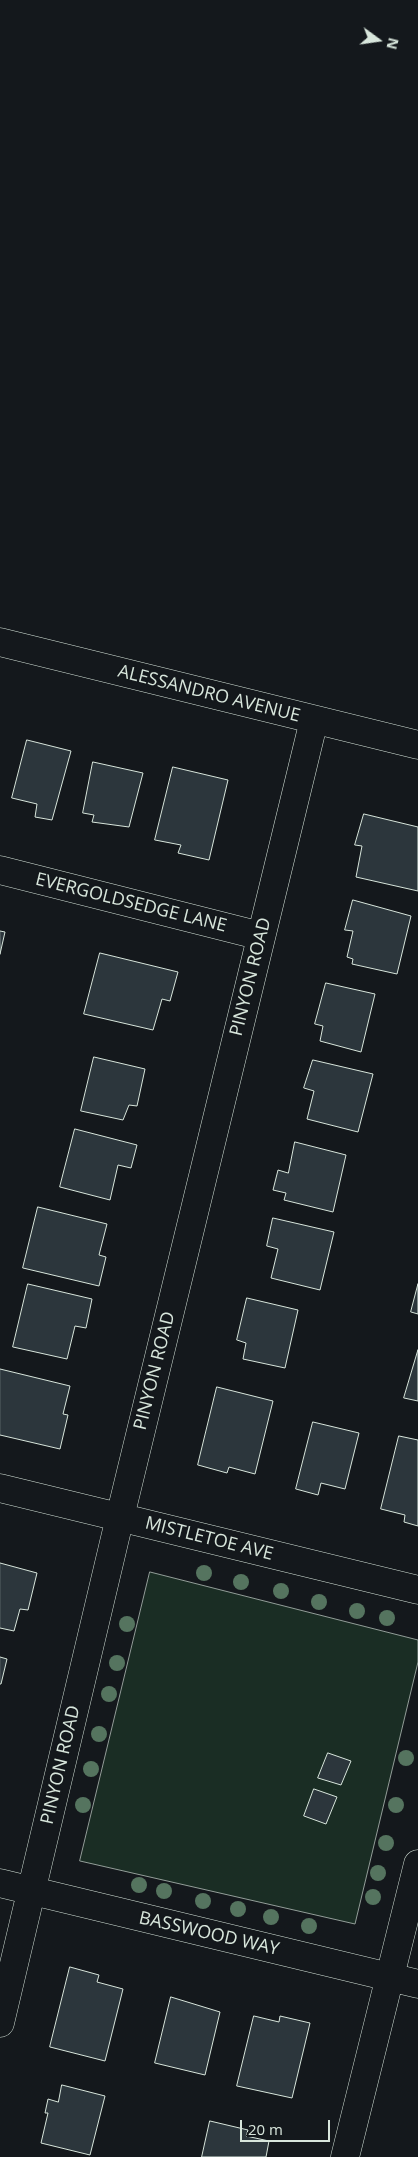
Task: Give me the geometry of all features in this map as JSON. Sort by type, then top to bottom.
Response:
[{"type":"street","name":"ALESSANDRO AVENUE","points":[[0,642],[418,745]]},
{"type":"street","name":"PINYON ROAD","points":[[0,2023],[120,1517],[314,720]]},
{"type":"street","name":"EVERGOLDSEDGE LANE","points":[[0,870],[261,936]]},
{"type":"street","name":"MISTLETOE AVE","points":[[0,1488],[418,1590]]},
{"type":"street","points":[[345,2157],[418,1864]]},
{"type":"street","name":"BASSWOOD WAY","points":[[0,1883],[418,1984]]},
{"type":"green space","points":[[150,1572],[418,1640],[418,1662],[355,1924],[80,1861]]},
{"type":"building","points":[[27,740],[71,751],[52,820],[35,817],[37,804],[12,798]]},
{"type":"building","points":[[93,762],[143,773],[129,827],[92,822],[94,815],[83,813]]},
{"type":"building","points":[[173,767],[228,780],[209,860],[178,853],[181,845],[155,840]]},
{"type":"building","points":[[364,814],[418,827],[418,891],[356,877],[362,846],[355,845]]},
{"type":"building","points":[[353,900],[411,916],[397,974],[352,964],[353,959],[347,957],[353,931],[345,930]]},
{"type":"building","points":[[0,931],[5,932],[0,954]]},
{"type":"building","points":[[100,953],[178,972],[170,1001],[162,999],[153,1030],[84,1014]]},
{"type":"building","points":[[326,983],[375,994],[361,1052],[320,1041],[323,1026],[315,1024]]},
{"type":"building","points":[[94,1057],[145,1069],[137,1106],[129,1105],[123,1120],[81,1111]]},
{"type":"building","points":[[313,1060],[373,1074],[358,1132],[307,1119],[314,1091],[304,1088]]},
{"type":"building","points":[[75,1129],[137,1145],[131,1168],[118,1165],[110,1200],[60,1187]]},
{"type":"building","points":[[295,1142],[346,1155],[333,1212],[284,1200],[286,1193],[273,1190],[278,1170],[288,1173]]},
{"type":"building","points":[[38,1207],[107,1224],[99,1255],[106,1257],[99,1286],[23,1268]]},
{"type":"building","points":[[273,1218],[334,1232],[320,1290],[271,1278],[278,1249],[267,1246]]},
{"type":"building","points":[[28,1284],[92,1299],[86,1328],[75,1326],[67,1359],[13,1347]]},
{"type":"building","points":[[418,1284],[418,1314],[411,1312]]},
{"type":"building","points":[[247,1298],[298,1310],[285,1368],[243,1359],[246,1343],[237,1340]]},
{"type":"building","points":[[418,1350],[418,1401],[404,1398]]},
{"type":"building","points":[[0,1369],[70,1386],[63,1414],[68,1415],[60,1449],[0,1435]]},
{"type":"building","points":[[217,1387],[273,1401],[255,1474],[229,1467],[227,1473],[198,1465]]},
{"type":"building","points":[[313,1422],[359,1433],[345,1489],[321,1483],[318,1495],[296,1489]]},
{"type":"building","points":[[399,1436],[418,1440],[418,1526],[404,1522],[405,1515],[381,1509]]},
{"type":"building","points":[[0,1563],[37,1573],[28,1610],[20,1609],[14,1631],[0,1628]]},
{"type":"building","points":[[0,1657],[7,1659],[1,1684],[0,1684]]},
{"type":"building","points":[[328,1753],[351,1761],[341,1785],[318,1778]]},
{"type":"building","points":[[314,1789],[337,1797],[326,1824],[304,1816]]},
{"type":"building","points":[[70,1967],[99,1975],[97,1982],[123,1989],[105,2061],[50,2047]]},
{"type":"building","points":[[171,1997],[220,2012],[205,2075],[155,2063]]},
{"type":"building","points":[[254,2016],[279,2022],[280,2016],[310,2023],[292,2098],[237,2086]]},
{"type":"building","points":[[62,2085],[105,2096],[90,2155],[41,2143],[48,2113],[45,2113],[48,2099],[58,2102]]},
{"type":"building","points":[[210,2121],[248,2130],[246,2136],[269,2141],[266,2157],[202,2157]]}]
